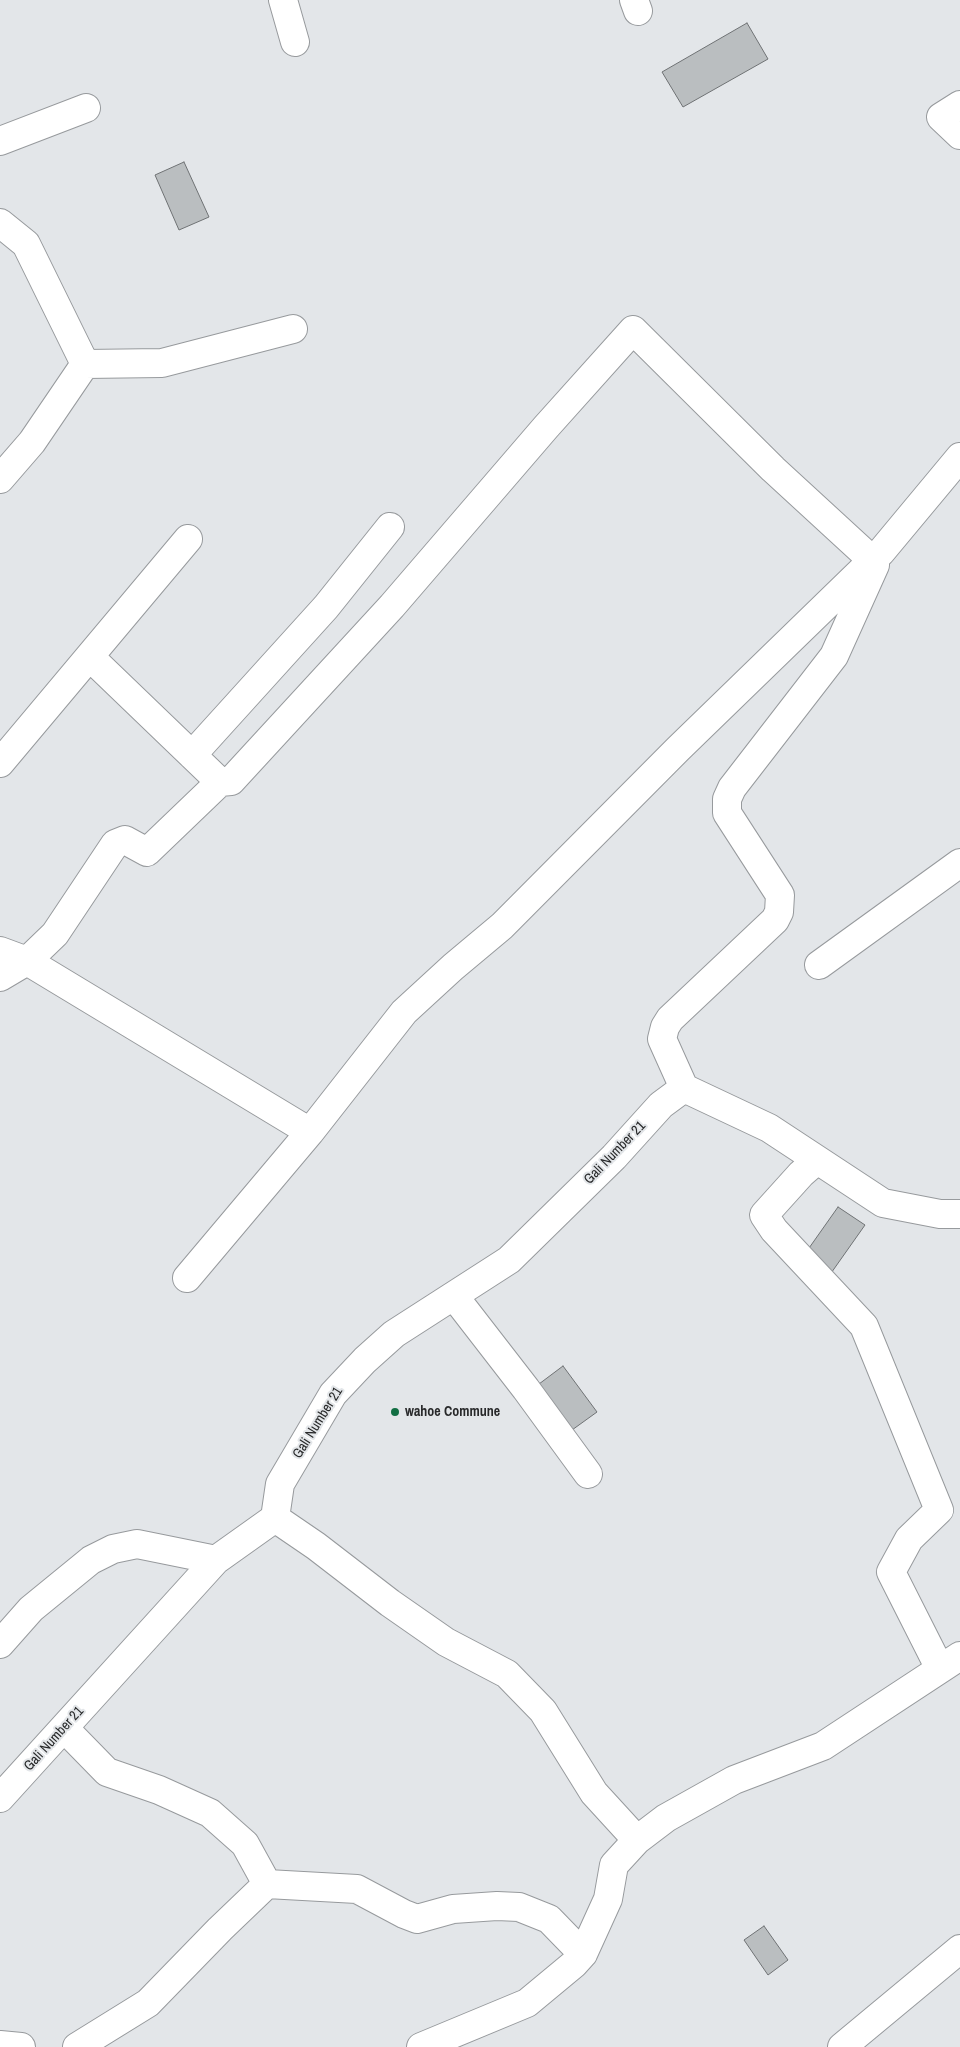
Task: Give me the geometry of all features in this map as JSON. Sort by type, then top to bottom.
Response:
[{"type":"street","points":[[283,0],[295,42]]},
{"type":"street","points":[[960,105],[941,117],[960,135]]},
{"type":"street","points":[[0,141],[86,108]]},
{"type":"street","points":[[0,222],[26,244],[85,364]]},
{"type":"street","points":[[85,364],[162,363],[293,329]]},
{"type":"street","points":[[0,977],[27,961],[55,934],[115,844],[125,840],[147,852],[220,782],[231,781],[392,606],[546,427],[633,330],[773,469],[876,556]]},
{"type":"street","points":[[0,479],[32,442],[85,364]]},
{"type":"street","points":[[187,1278],[310,1132],[404,1012],[453,967],[502,926],[678,748],[876,556],[960,458]]},
{"type":"street","points":[[192,755],[326,607],[390,527]]},
{"type":"street","points":[[0,763],[188,539]]},
{"type":"street","points":[[876,556],[834,656],[732,788],[727,799],[726,814],[780,895],[781,904],[775,920],[670,1018],[662,1039],[684,1088],[769,1128],[883,1203],[940,1214],[960,1214]]},
{"type":"street","points":[[90,657],[220,782]]},
{"type":"street","points":[[819,965],[960,863]]},
{"type":"street","points":[[0,951],[27,961],[310,1132]]},
{"type":"street","name":"Gali Number 21","points":[[0,1798],[216,1560],[274,1518],[280,1484],[333,1394],[365,1360],[394,1334],[509,1260],[614,1157],[661,1105],[684,1088]]},
{"type":"street","points":[[421,2047],[527,2004],[574,1964],[583,1954],[608,1899],[614,1865],[637,1840],[666,1818],[734,1780],[823,1746],[950,1663],[891,1572],[909,1539],[938,1510],[864,1326],[774,1230],[764,1215],[800,1174],[817,1160]]},
{"type":"street","points":[[454,1296],[526,1389],[588,1474]]},
{"type":"street","points":[[274,1518],[316,1546],[390,1603],[446,1642],[507,1674],[543,1711],[594,1793],[637,1840]]},
{"type":"street","points":[[0,1644],[31,1609],[90,1560],[113,1549],[136,1544],[216,1560]]},
{"type":"street","points":[[64,1728],[107,1772],[159,1790],[210,1813],[245,1844],[267,1884]]},
{"type":"street","points":[[77,2047],[148,2003],[267,1884],[357,1889],[417,1919],[453,1909],[497,1906],[520,1907],[549,1918],[583,1954]]},
{"type":"street","points":[[842,2047],[960,1949]]},
{"type":"street","points":[[0,2045],[21,2047]]},
{"type":"building","points":[[747,23],[768,59],[683,107],[662,72]]},
{"type":"building","points":[[184,162],[209,217],[179,230],[155,175]]},
{"type":"building","points":[[838,1207],[865,1225],[829,1276],[802,1258]]},
{"type":"building","points":[[563,1366],[597,1412],[572,1430],[539,1384]]},
{"type":"building","points":[[764,1926],[788,1960],[768,1975],[744,1940]]},
{"type":"place","name":"wahoe Commune","points":[[395,1412]]}]
